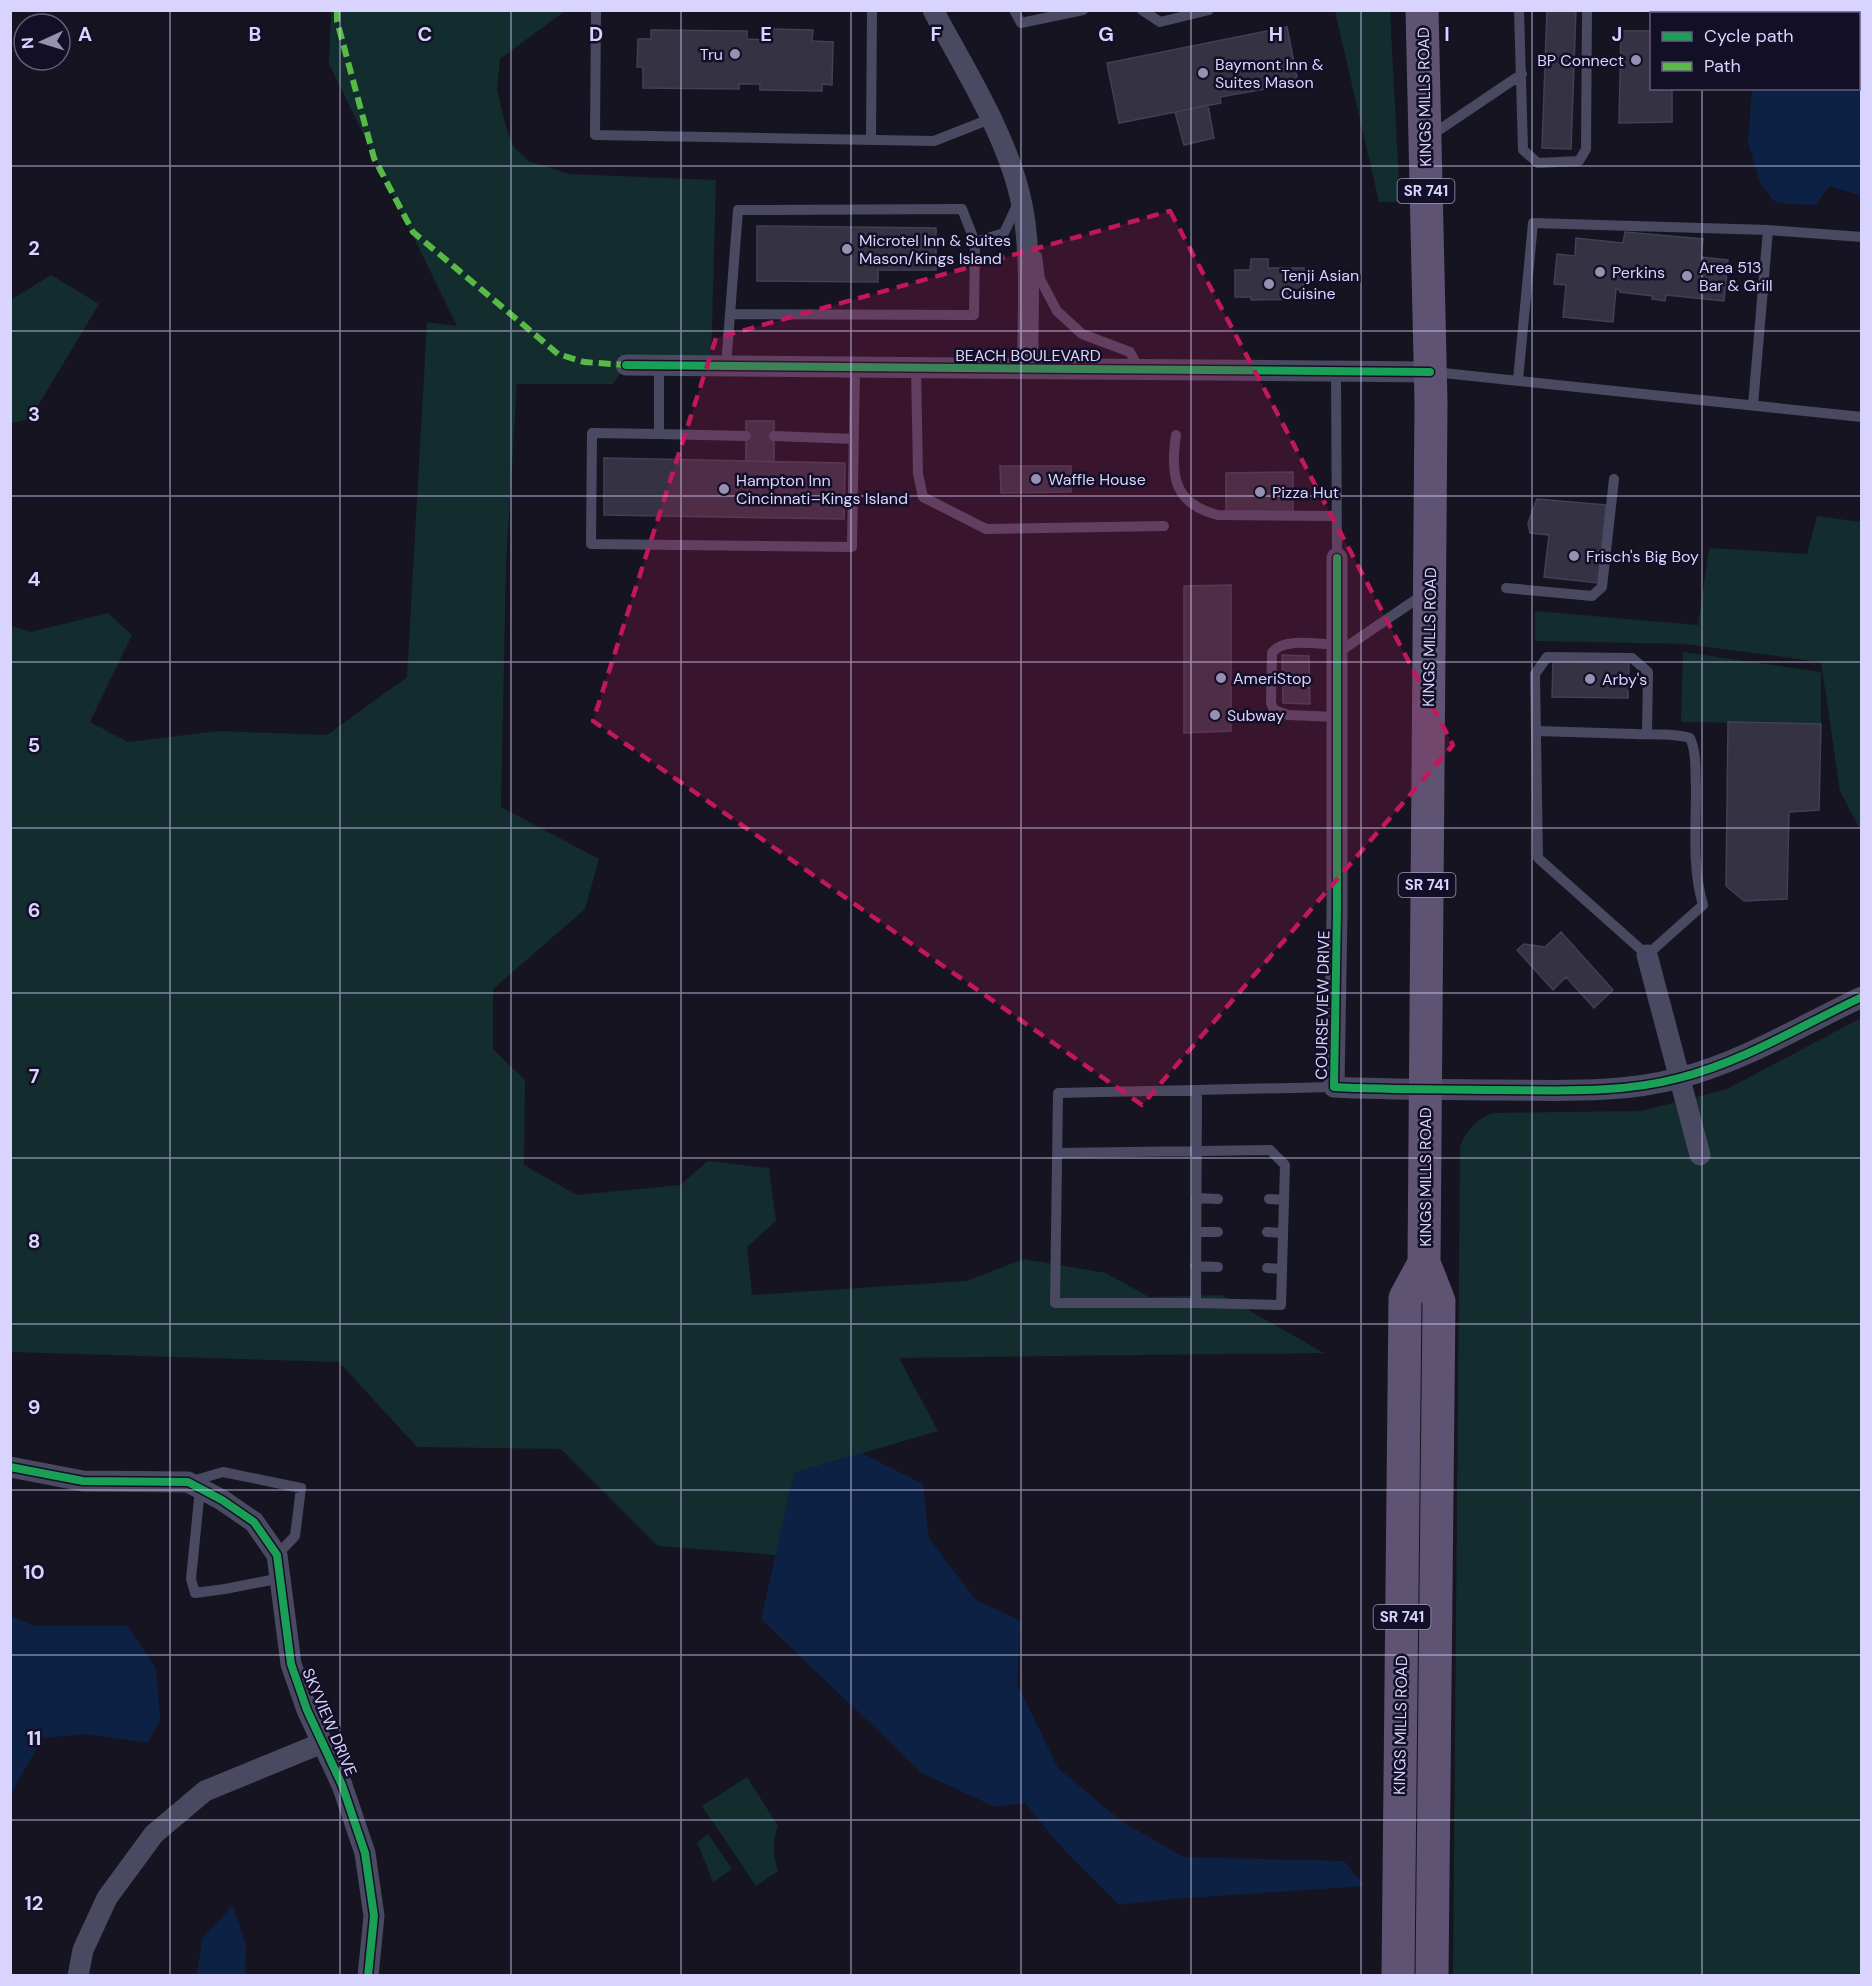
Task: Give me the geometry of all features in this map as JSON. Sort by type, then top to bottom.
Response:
[{"type":"main road","name":"KINGS MILLS ROAD","points":[[1422,10],[1430,372],[1424,1263],[1439,1301],[1432,1976]]},
{"type":"main road","name":"KINGS MILLS ROAD","points":[[1398,1976],[1405,1298],[1424,1263]]},
{"type":"street","points":[[933,10],[990,119],[1013,169],[1021,197],[1027,240],[1028,369]]},
{"type":"street","name":"BEACH BOULEVARD","points":[[626,365],[1430,372]]},
{"type":"street","name":"COURSEVIEW DRIVE","points":[[1336,558],[1334,1088],[1571,1090],[1630,1088],[1680,1078],[1728,1062],[1862,997]]},
{"type":"street","points":[[1647,955],[1700,1155]]},
{"type":"street","name":"SKYVIEW DRIVE","points":[[10,1467],[83,1481],[194,1485],[222,1500],[254,1522],[277,1555],[291,1664],[307,1710],[342,1785],[365,1853],[374,1916],[368,1976]]},
{"type":"street","points":[[78,1976],[83,1950],[107,1898],[154,1834],[205,1791],[322,1743]]},
{"type":"lane","points":[[596,10],[595,135],[934,141],[990,119]]},
{"type":"lane","points":[[871,140],[872,10]]},
{"type":"lane","points":[[1014,10],[1021,23],[1083,10]]},
{"type":"lane","points":[[1142,10],[1160,22],[1209,10]]},
{"type":"lane","points":[[1516,11],[1522,74],[1522,150],[1538,163],[1579,161],[1587,149],[1587,10]]},
{"type":"lane","points":[[1425,140],[1522,74]]},
{"type":"lane","points":[[975,242],[1004,233],[1021,197]]},
{"type":"lane","points":[[1021,197],[1036,244],[1040,279],[1057,312],[1082,334],[1130,352],[1139,369]]},
{"type":"lane","points":[[726,366],[730,314],[738,210],[962,209],[975,242],[974,315],[730,314]]},
{"type":"lane","points":[[1518,380],[1533,223],[1768,230],[1862,237]]},
{"type":"lane","points":[[1753,405],[1768,230]]},
{"type":"lane","points":[[659,365],[659,434]]},
{"type":"lane","points":[[746,436],[592,433],[591,544],[852,547],[855,367]]},
{"type":"lane","points":[[916,368],[918,474],[923,497],[986,529],[1164,526]]},
{"type":"lane","points":[[1336,371],[1336,558]]},
{"type":"lane","points":[[1430,372],[1862,417]]},
{"type":"lane","points":[[1176,435],[1173,455],[1174,477],[1188,501],[1201,511],[1218,515],[1337,516]]},
{"type":"lane","points":[[774,436],[854,439]]},
{"type":"lane","points":[[1506,588],[1592,596],[1602,587],[1614,479]]},
{"type":"lane","points":[[1337,717],[1288,715],[1274,710],[1271,703],[1272,653],[1276,647],[1285,643],[1336,650],[1429,591]]},
{"type":"lane","points":[[1537,731],[1681,735],[1690,738],[1694,746],[1697,883],[1703,904],[1647,955],[1538,858],[1535,674],[1547,657],[1632,658],[1648,672],[1647,734]]},
{"type":"lane","points":[[1058,1153],[1270,1150],[1285,1165],[1281,1305],[1055,1303],[1058,1093],[1334,1088]]},
{"type":"lane","points":[[1196,1303],[1197,1091]]},
{"type":"lane","points":[[1196,1198],[1218,1199]]},
{"type":"lane","points":[[1269,1199],[1284,1200]]},
{"type":"lane","points":[[1196,1232],[1218,1232]]},
{"type":"lane","points":[[1267,1232],[1282,1233]]},
{"type":"lane","points":[[1196,1266],[1218,1267]]},
{"type":"lane","points":[[1267,1268],[1282,1269]]},
{"type":"lane","points":[[277,1555],[295,1536],[301,1488],[222,1472],[194,1485],[190,1579],[195,1593],[281,1578]]},
{"type":"highlighted area","points":[[1170,211],[1453,745],[1142,1105],[593,721],[716,338]]},
{"type":"green space","points":[[331,11],[565,11],[500,59],[497,90],[507,131],[514,147],[529,161],[569,174],[716,180],[711,366],[626,365],[613,384],[517,384],[506,565],[501,807],[599,859],[585,909],[493,989],[493,1049],[525,1080],[524,1165],[577,1195],[680,1185],[708,1161],[769,1168],[776,1221],[747,1247],[752,1295],[966,1281],[1024,1259],[1106,1273],[1149,1297],[1222,1295],[1324,1353],[899,1358],[938,1431],[794,1473],[776,1555],[658,1546],[561,1449],[417,1447],[339,1362],[11,1352],[11,626],[31,632],[108,613],[132,635],[90,722],[128,742],[218,731],[327,735],[407,677],[427,322],[457,326],[329,64]]},
{"type":"green space","points":[[1335,11],[1390,11],[1400,202],[1379,202]]},
{"type":"green space","points":[[51,275],[99,304],[30,419],[11,423],[11,300]]},
{"type":"green space","points":[[1817,516],[1861,522],[1861,831],[1840,791],[1821,662],[1684,644],[1535,641],[1535,611],[1698,625],[1709,548],[1807,554]]},
{"type":"green space","points":[[1683,652],[1821,672],[1821,724],[1681,722]]},
{"type":"green space","points":[[1861,1018],[1861,1975],[1453,1976],[1460,1146],[1473,1126],[1492,1113],[1641,1111],[1727,1089]]},
{"type":"green space","points":[[747,1777],[778,1826],[774,1849],[778,1871],[756,1886],[702,1806]]},
{"type":"green space","points":[[708,1834],[732,1869],[713,1882],[697,1842]]},
{"type":"water","points":[[1860,77],[1862,77],[1861,196],[1830,186],[1815,205],[1774,201],[1760,183],[1748,142],[1752,90],[1860,90]]},
{"type":"water","points":[[862,1453],[923,1484],[929,1538],[976,1600],[1021,1621],[1017,1684],[1058,1768],[1120,1820],[1183,1857],[1344,1861],[1365,1886],[1173,1899],[1119,1905],[1064,1850],[1025,1803],[995,1807],[922,1773],[761,1619],[794,1473]]},
{"type":"water","points":[[11,1616],[35,1626],[128,1626],[156,1668],[160,1719],[148,1743],[87,1734],[43,1738],[11,1793]]},
{"type":"water","points":[[233,1905],[246,1946],[245,1975],[197,1975],[202,1939]]},
{"type":"building","name":"BP Connect","points":[[1547,10],[1576,10],[1571,149],[1542,148]]},
{"type":"building","name":"Baymont Inn & Suites Mason","points":[[1287,27],[1298,83],[1220,97],[1221,103],[1119,123],[1107,63]]},
{"type":"building","name":"Tru","points":[[770,29],[813,30],[812,41],[833,42],[832,85],[822,84],[822,91],[760,90],[760,84],[739,84],[739,89],[643,88],[643,67],[637,67],[638,39],[651,39],[651,30],[747,31],[747,39],[770,40]]},
{"type":"building","name":"BP Connect","points":[[1621,31],[1650,31],[1650,90],[1672,90],[1672,122],[1619,123]]},
{"type":"building","points":[[1208,105],[1214,138],[1184,145],[1175,112]]},
{"type":"building","name":"Microtel Inn & Suites Mason/Kings Island","points":[[757,226],[936,228],[936,270],[878,270],[878,282],[757,281]]},
{"type":"building","points":[[1625,232],[1703,239],[1701,257],[1728,260],[1724,301],[1666,295],[1665,301],[1652,299],[1653,296],[1620,292],[1616,289],[1613,322],[1563,317],[1566,285],[1554,284],[1557,254],[1575,256],[1576,238],[1623,243]]},
{"type":"building","name":"Tenji Asian Cuisine","points":[[1251,259],[1268,259],[1268,268],[1304,268],[1303,299],[1251,300],[1251,297],[1235,297],[1235,270],[1250,270]]},
{"type":"building","points":[[746,421],[774,421],[774,462],[746,461]]},
{"type":"building","name":"Hampton Inn Cincinnati–Kings Island","points":[[604,458],[845,463],[844,519],[604,515]]},
{"type":"building","name":"Waffle House","points":[[1000,466],[1071,466],[1071,492],[1001,493]]},
{"type":"building","name":"Pizza Hut","points":[[1293,472],[1293,512],[1226,513],[1226,473]]},
{"type":"building","name":"Frisch's Big Boy","points":[[1537,499],[1606,505],[1598,583],[1544,577],[1549,535],[1530,533],[1528,523]]},
{"type":"building","points":[[1231,585],[1231,731],[1184,733],[1184,586]]},
{"type":"building","points":[[1282,655],[1309,656],[1310,704],[1283,703]]},
{"type":"building","name":"Arby's","points":[[1553,661],[1629,662],[1628,698],[1552,697]]},
{"type":"building","points":[[1728,722],[1821,724],[1819,810],[1789,812],[1787,899],[1744,901],[1726,886]]},
{"type":"building","points":[[1561,932],[1613,990],[1594,1008],[1566,977],[1553,990],[1517,950],[1524,944],[1545,947]]},
{"type":"marked path","points":[[337,10],[337,21],[374,158],[413,232],[558,354],[584,362],[626,365]]},
{"type":"cycle path","points":[[626,365],[1430,372]]},
{"type":"cycle path","points":[[1337,558],[1337,913],[1334,1087],[1566,1090],[1634,1087],[1679,1078],[1726,1063],[1862,997]]},
{"type":"cycle path","points":[[10,1467],[83,1481],[188,1482],[222,1500],[254,1522],[277,1555],[291,1664],[307,1710],[342,1785],[365,1853],[374,1916],[368,1976]]},
{"type":"place","name":"Tru","points":[[735,54]]},
{"type":"place","name":"BP Connect","points":[[1636,60]]},
{"type":"place","name":"Baymont Inn & Suites Mason","points":[[1203,73]]},
{"type":"place","name":"Microtel Inn & Suites Mason/Kings Island","points":[[847,249]]},
{"type":"place","name":"Perkins","points":[[1600,272]]},
{"type":"place","name":"Area 513 Bar & Grill","points":[[1687,276]]},
{"type":"place","name":"Tenji Asian Cuisine","points":[[1269,284]]},
{"type":"place","name":"Waffle House","points":[[1036,479]]},
{"type":"place","name":"Hampton Inn Cincinnati–Kings Island","points":[[724,489]]},
{"type":"place","name":"Pizza Hut","points":[[1260,492]]},
{"type":"place","name":"Frisch's Big Boy","points":[[1574,556]]},
{"type":"place","name":"AmeriStop","points":[[1221,678]]},
{"type":"place","name":"Arby's","points":[[1590,679]]},
{"type":"place","name":"Subway","points":[[1215,715]]}]
